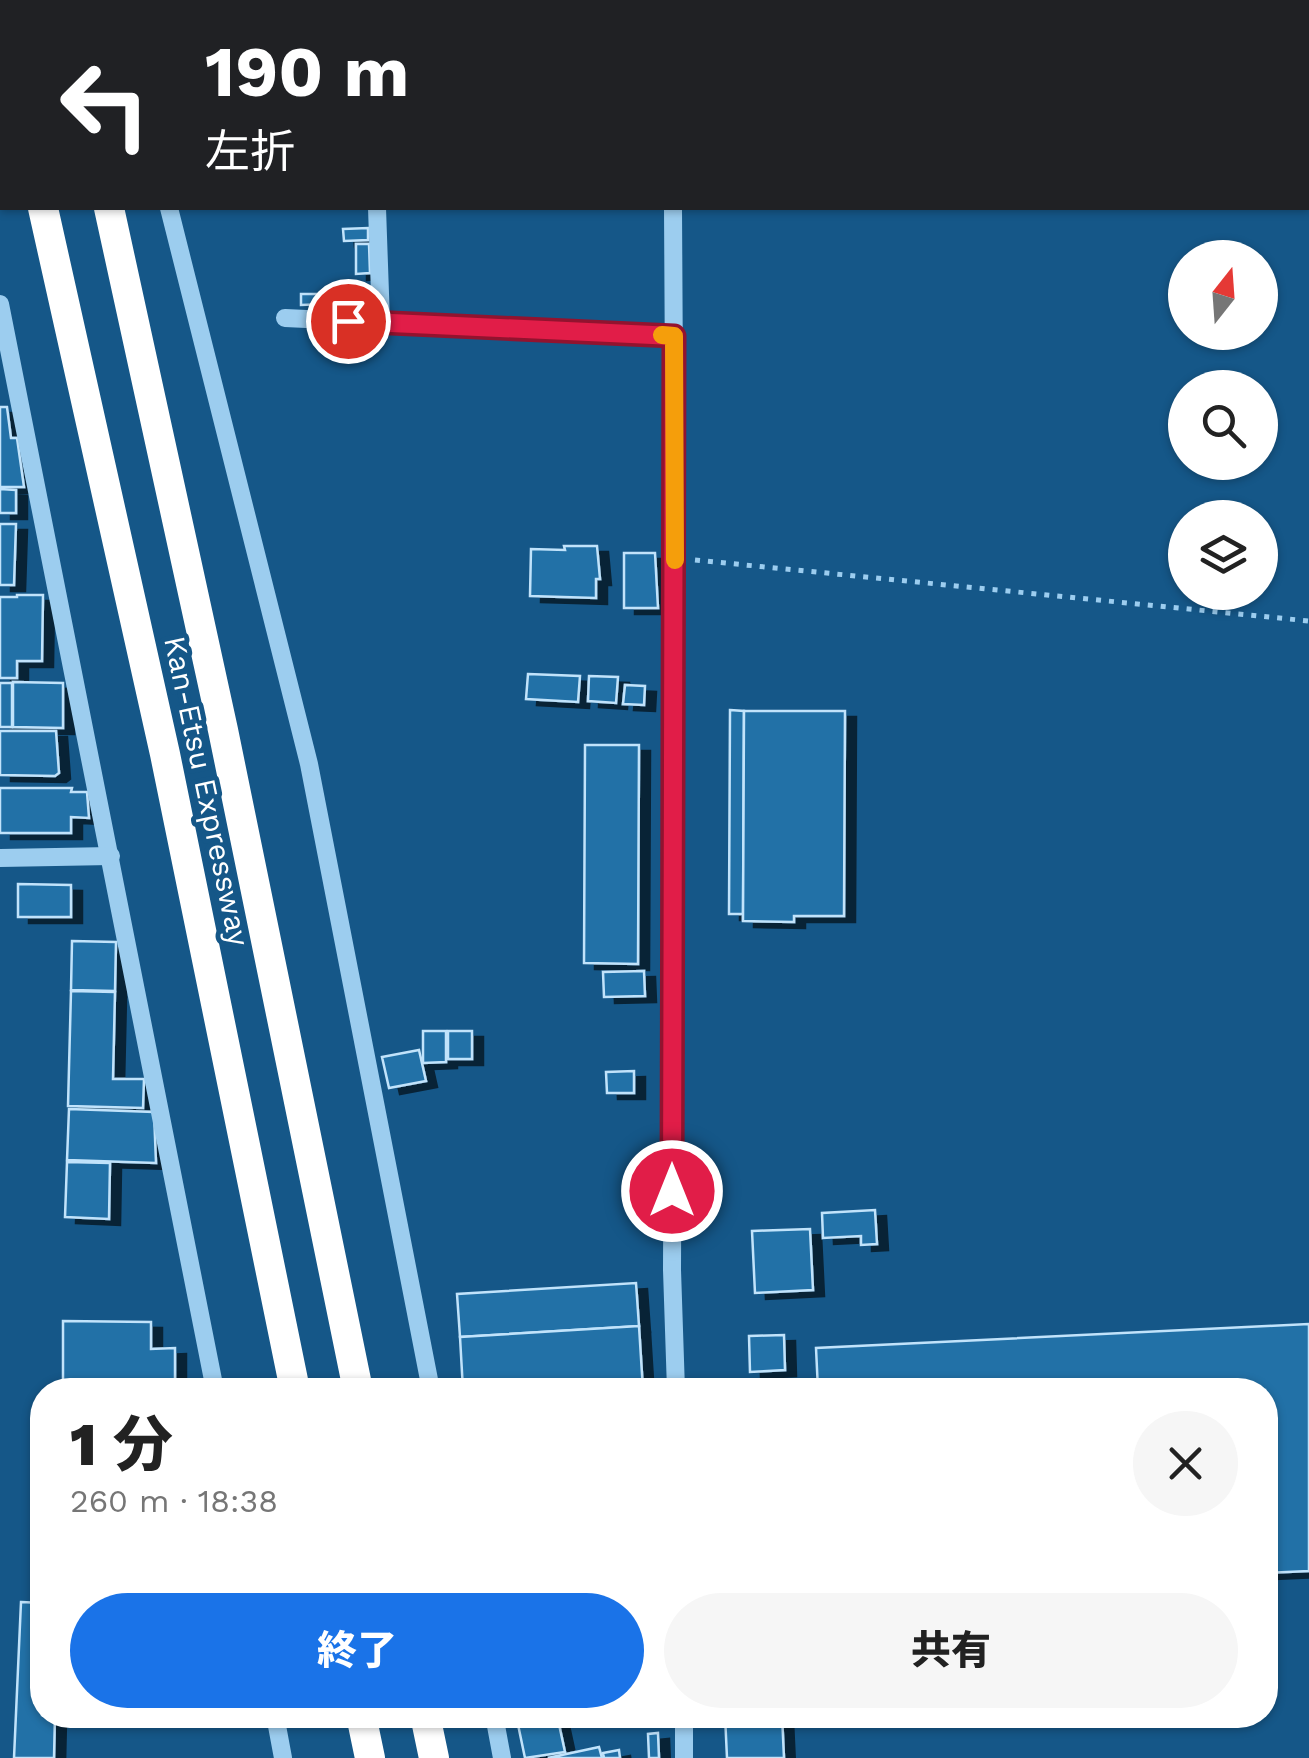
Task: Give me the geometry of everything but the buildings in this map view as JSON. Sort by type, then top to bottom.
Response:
[{"type":"highway","name":"Kan-Etsu Expressway","points":[[44,210],[165,754],[292,1378]]},
{"type":"highway","name":"Kan-Etsu Expressway","points":[[109,210],[223,730],[356,1378]]},
{"type":"highway","points":[[364,1728],[370,1758]]},
{"type":"highway","points":[[428,1728],[434,1758]]},
{"type":"street","points":[[170,210],[309,764],[428,1378]]},
{"type":"street","points":[[377,210],[380,322]]},
{"type":"street","points":[[673,210],[676,558],[672,1270],[676,1378]]},
{"type":"street","points":[[0,304],[112,856],[212,1378]]},
{"type":"street","points":[[284,318],[674,336]]},
{"type":"street","points":[[0,858],[112,856]]},
{"type":"street","points":[[277,1728],[283,1758]]},
{"type":"street","points":[[496,1728],[502,1758]]},
{"type":"street","points":[[684,1728],[684,1758]]},
{"type":"path","points":[[676,558],[1309,621]]},
{"type":"slow traffic","points":[[662,335],[674,336],[675,560]]},
{"type":"route","points":[[348,321],[674,336],[672,1191]]}]
